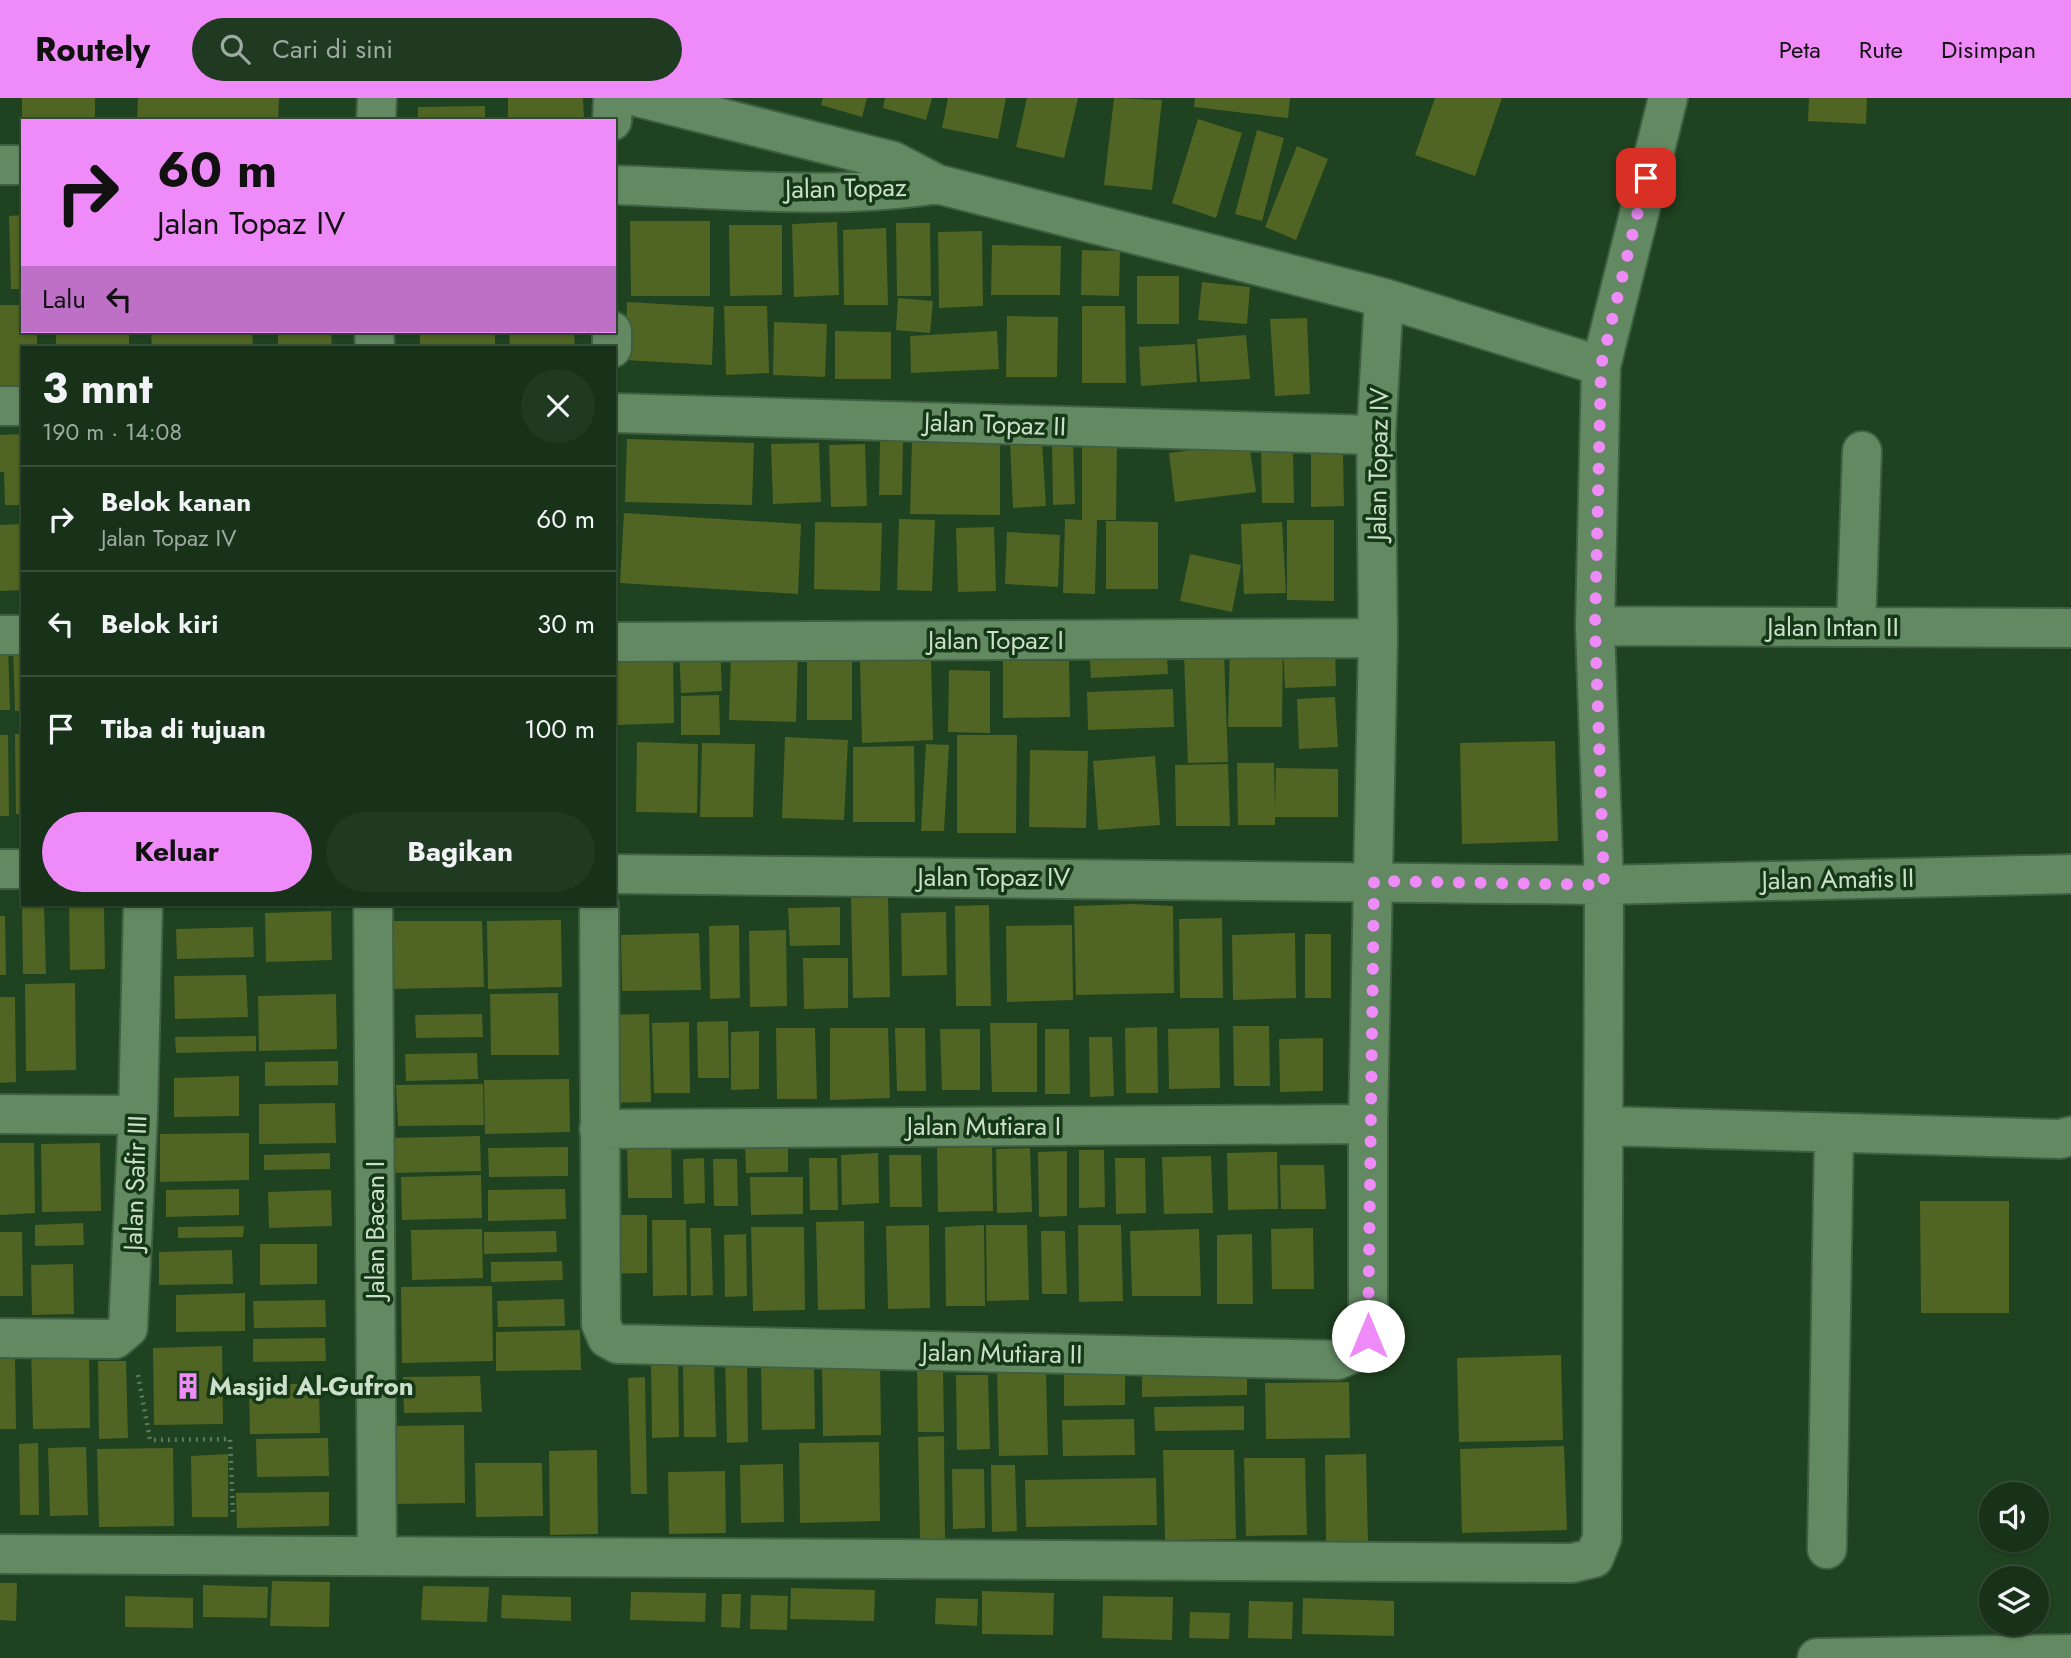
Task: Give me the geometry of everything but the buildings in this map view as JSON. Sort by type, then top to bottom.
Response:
[{"type":"street","points":[[376,119],[377,98]]},
{"type":"street","points":[[612,119],[613,98]]},
{"type":"street","name":"Jalan Topaz","points":[[641,98],[893,161],[937,184]]},
{"type":"street","points":[[0,1554],[377,1554],[1572,1563],[1594,1558],[1602,1538],[1605,1126],[1604,885],[1595,626],[1601,366],[1668,98]]},
{"type":"street","points":[[0,165],[21,165]]},
{"type":"street","points":[[937,184],[1384,299],[1601,366]]},
{"type":"street","name":"Jalan Topaz","points":[[616,185],[893,191],[937,184]]},
{"type":"street","name":"Jalan Topaz IV","points":[[1374,881],[1378,638],[1376,435],[1384,299]]},
{"type":"street","points":[[0,406],[21,405]]},
{"type":"street","name":"Jalan Topaz II","points":[[616,413],[1376,435]]},
{"type":"street","points":[[1856,627],[1862,451]]},
{"type":"street","name":"Jalan Intan II","points":[[1595,626],[2071,628]]},
{"type":"street","points":[[0,635],[21,635]]},
{"type":"street","name":"Jalan Topaz I","points":[[616,642],[1378,638]]},
{"type":"street","points":[[0,869],[21,869]]},
{"type":"street","name":"Jalan Topaz IV","points":[[616,874],[1604,885]]},
{"type":"street","name":"Jalan Amatis II","points":[[1604,885],[2071,874]]},
{"type":"street","name":"Jalan Mutiara II","points":[[600,906],[601,1324],[607,1338],[618,1344],[1337,1360],[1358,1351],[1368,1336],[1368,1124],[1374,881]]},
{"type":"street","name":"Jalan Safir III","points":[[128,1324],[138,1115],[143,906]]},
{"type":"street","name":"Jalan Bacan I","points":[[373,906],[377,1554]]},
{"type":"street","points":[[0,1114],[138,1115]]},
{"type":"street","name":"Jalan Mutiara I","points":[[599,1129],[1368,1124]]},
{"type":"street","points":[[1605,1126],[2060,1139],[2071,1136]]},
{"type":"street","points":[[1826,1549],[1834,1133]]},
{"type":"street","points":[[0,1338],[115,1339],[128,1324]]},
{"type":"street","points":[[1817,1658],[2071,1654]]},
{"type":"path","points":[[128,1324],[150,1440],[230,1439],[234,1555]]},
{"type":"place","name":"Masjid Al-Gufron","points":[[188,1386]]},
{"type":"route","points":[[1368,1336],[1368,1124],[1374,881],[1604,885],[1595,626],[1601,366],[1646,178]]}]
